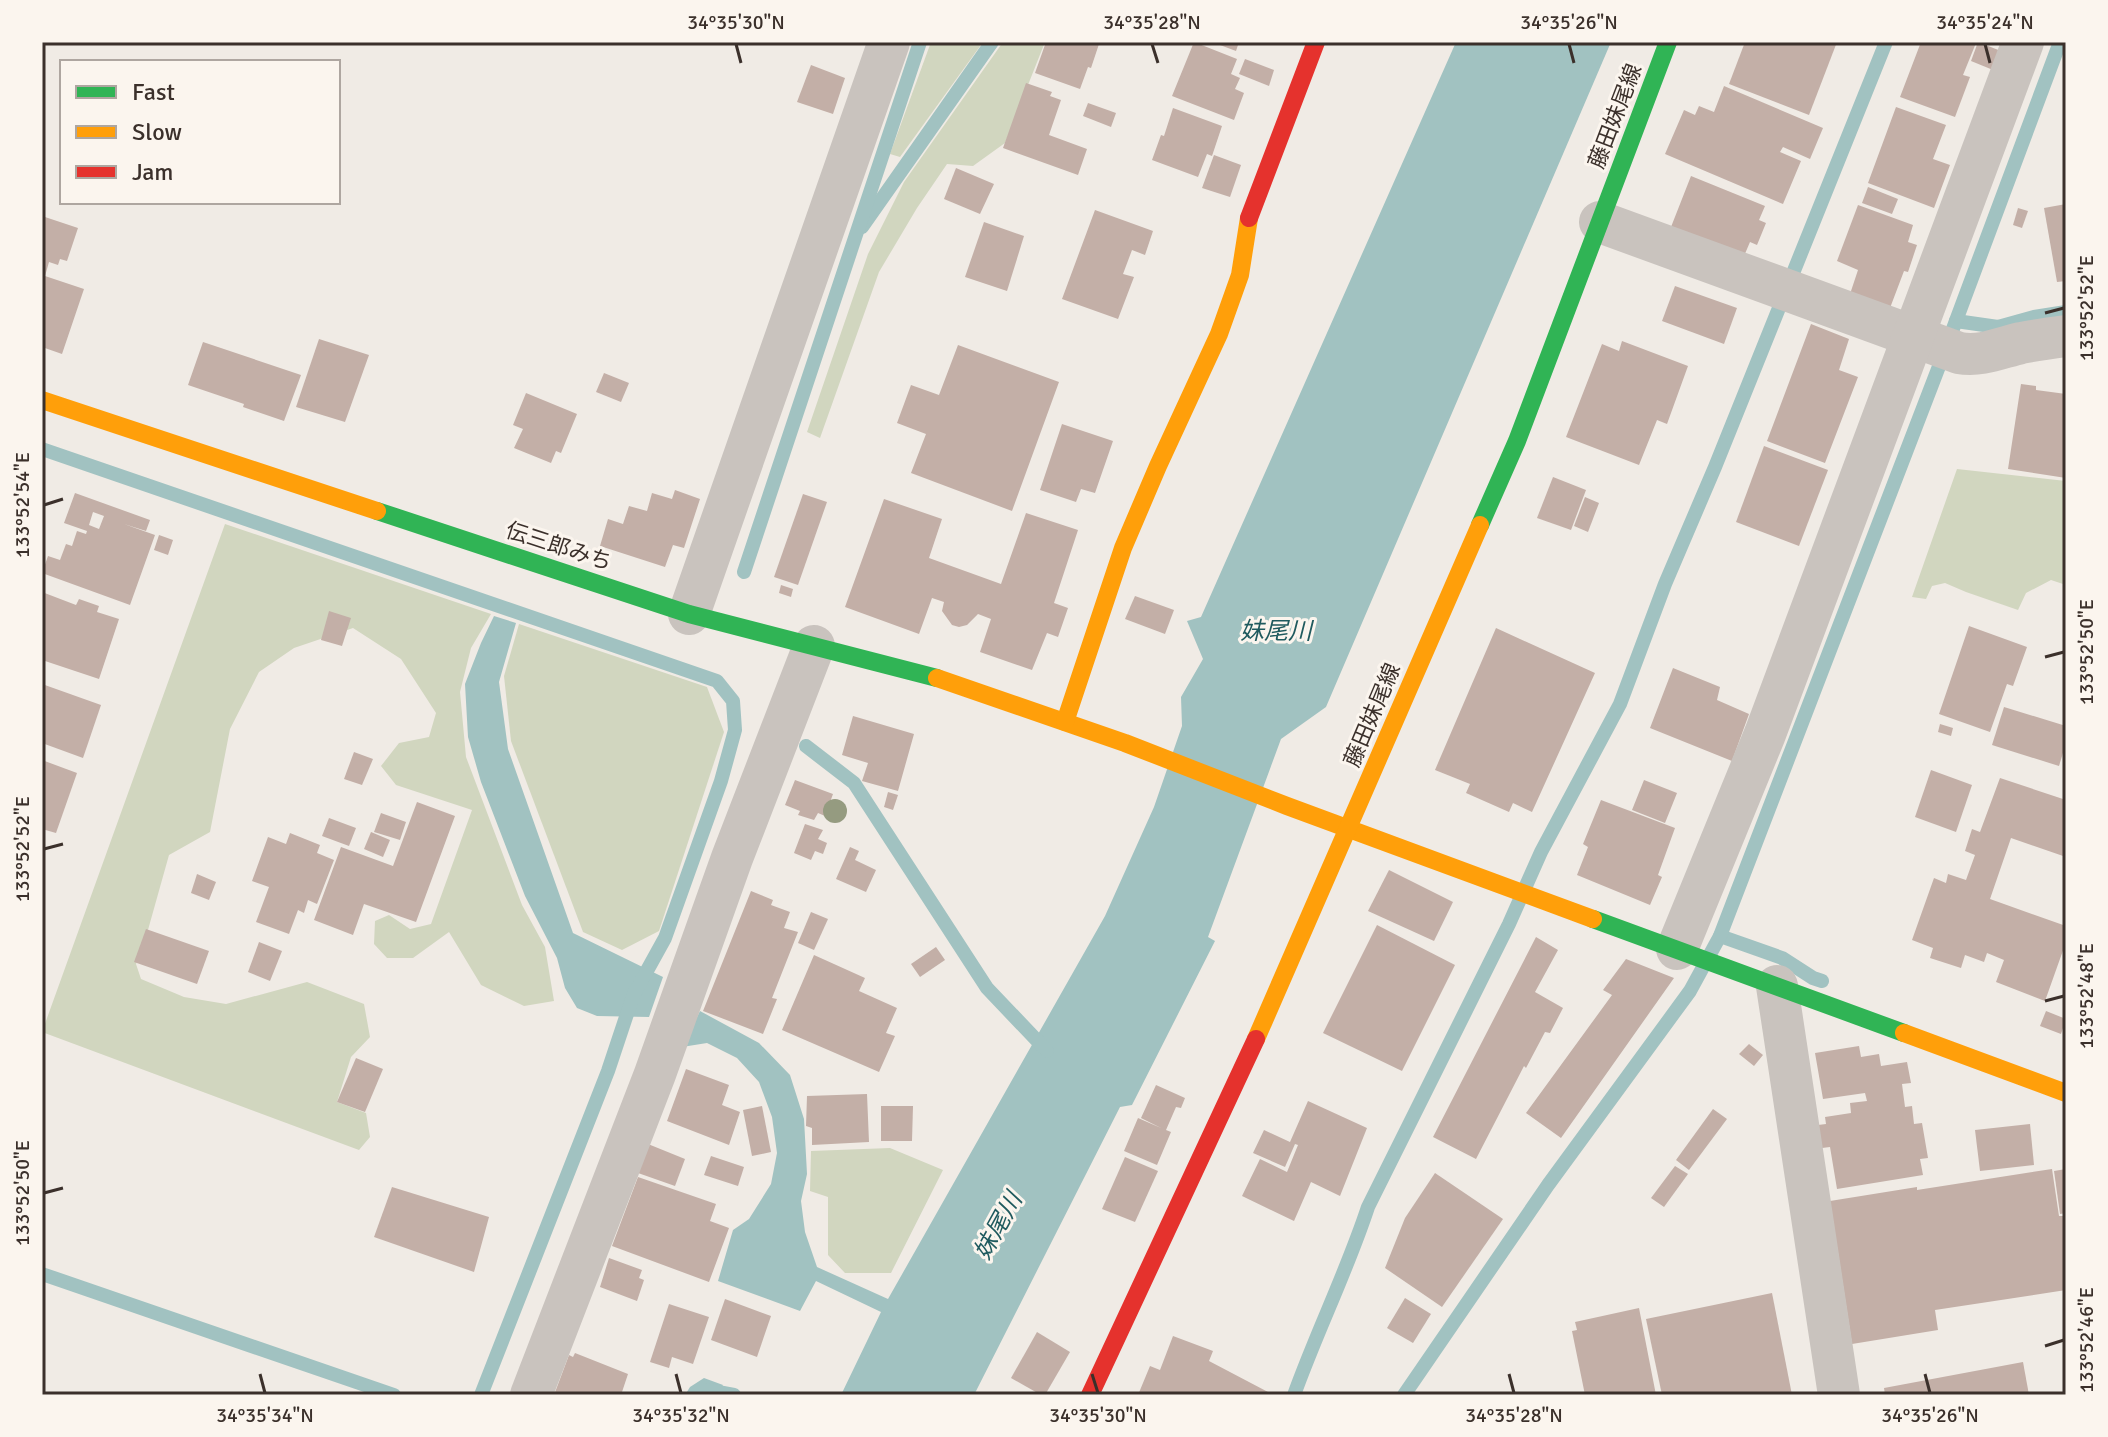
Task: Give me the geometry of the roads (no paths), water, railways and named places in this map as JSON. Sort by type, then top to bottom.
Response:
[{"type":"street","points":[[689,614],[889,42]]},
{"type":"street","points":[[1065,722],[1123,548],[1219,334],[1240,275],[1249,219],[1316,42]]},
{"type":"street","name":"藤田妹尾線","points":[[1090,1395],[1243,1070],[1517,441],[1668,42]]},
{"type":"street","points":[[1684,951],[1765,734],[1935,345],[2023,42]]},
{"type":"street","points":[[1600,222],[1935,345],[1971,355],[2066,336]]},
{"type":"street","name":"伝三郎みち","points":[[42,400],[689,614],[937,678],[1125,743],[1287,806],[2066,1093]]},
{"type":"street","points":[[531,1395],[655,1074],[732,858],[814,646]]},
{"type":"street","points":[[1777,986],[1839,1395]]},
{"type":"water","name":"妹尾川","points":[[1456,42],[1611,42],[1326,707],[1281,739],[1208,937],[1215,941],[1132,1105],[1120,1107],[974,1395],[841,1395],[881,1312],[816,1281],[800,1311],[718,1281],[733,1230],[749,1219],[771,1184],[777,1153],[772,1117],[759,1082],[737,1058],[707,1043],[682,1047],[700,1011],[759,1043],[790,1075],[804,1119],[807,1174],[801,1201],[805,1232],[817,1267],[888,1299],[1105,916],[1154,807],[1182,726],[1181,697],[1203,659],[1187,621],[1201,617]]},
{"type":"water","points":[[494,616],[516,623],[499,682],[508,749],[573,933],[663,977],[649,1017],[597,1016],[577,1008],[565,988],[557,958],[525,896],[481,782],[468,737],[465,684]]},
{"type":"water","points":[[704,1378],[723,1385],[717,1395],[685,1395],[690,1387]]},
{"type":"waterway","points":[[744,572],[920,42]]},
{"type":"waterway","points":[[862,227],[992,42]]},
{"type":"waterway","points":[[1294,1395],[1368,1207],[1509,924],[1541,852],[1620,704],[1665,584],[1886,42]]},
{"type":"waterway","points":[[1404,1395],[1548,1185],[1690,991],[1720,936],[2060,42]]},
{"type":"waterway","points":[[1956,321],[1998,327],[2066,312]]},
{"type":"waterway","points":[[42,449],[717,681],[733,701],[735,730],[721,781],[665,938],[633,996],[608,1071],[481,1395]]},
{"type":"waterway","points":[[806,746],[854,783],[987,988],[1047,1051]]},
{"type":"waterway","points":[[1720,936],[1782,958],[1822,981]]},
{"type":"waterway","points":[[42,1274],[394,1395]]},
{"type":"waterway","points":[[702,1395],[707,1390],[734,1395]]}]
